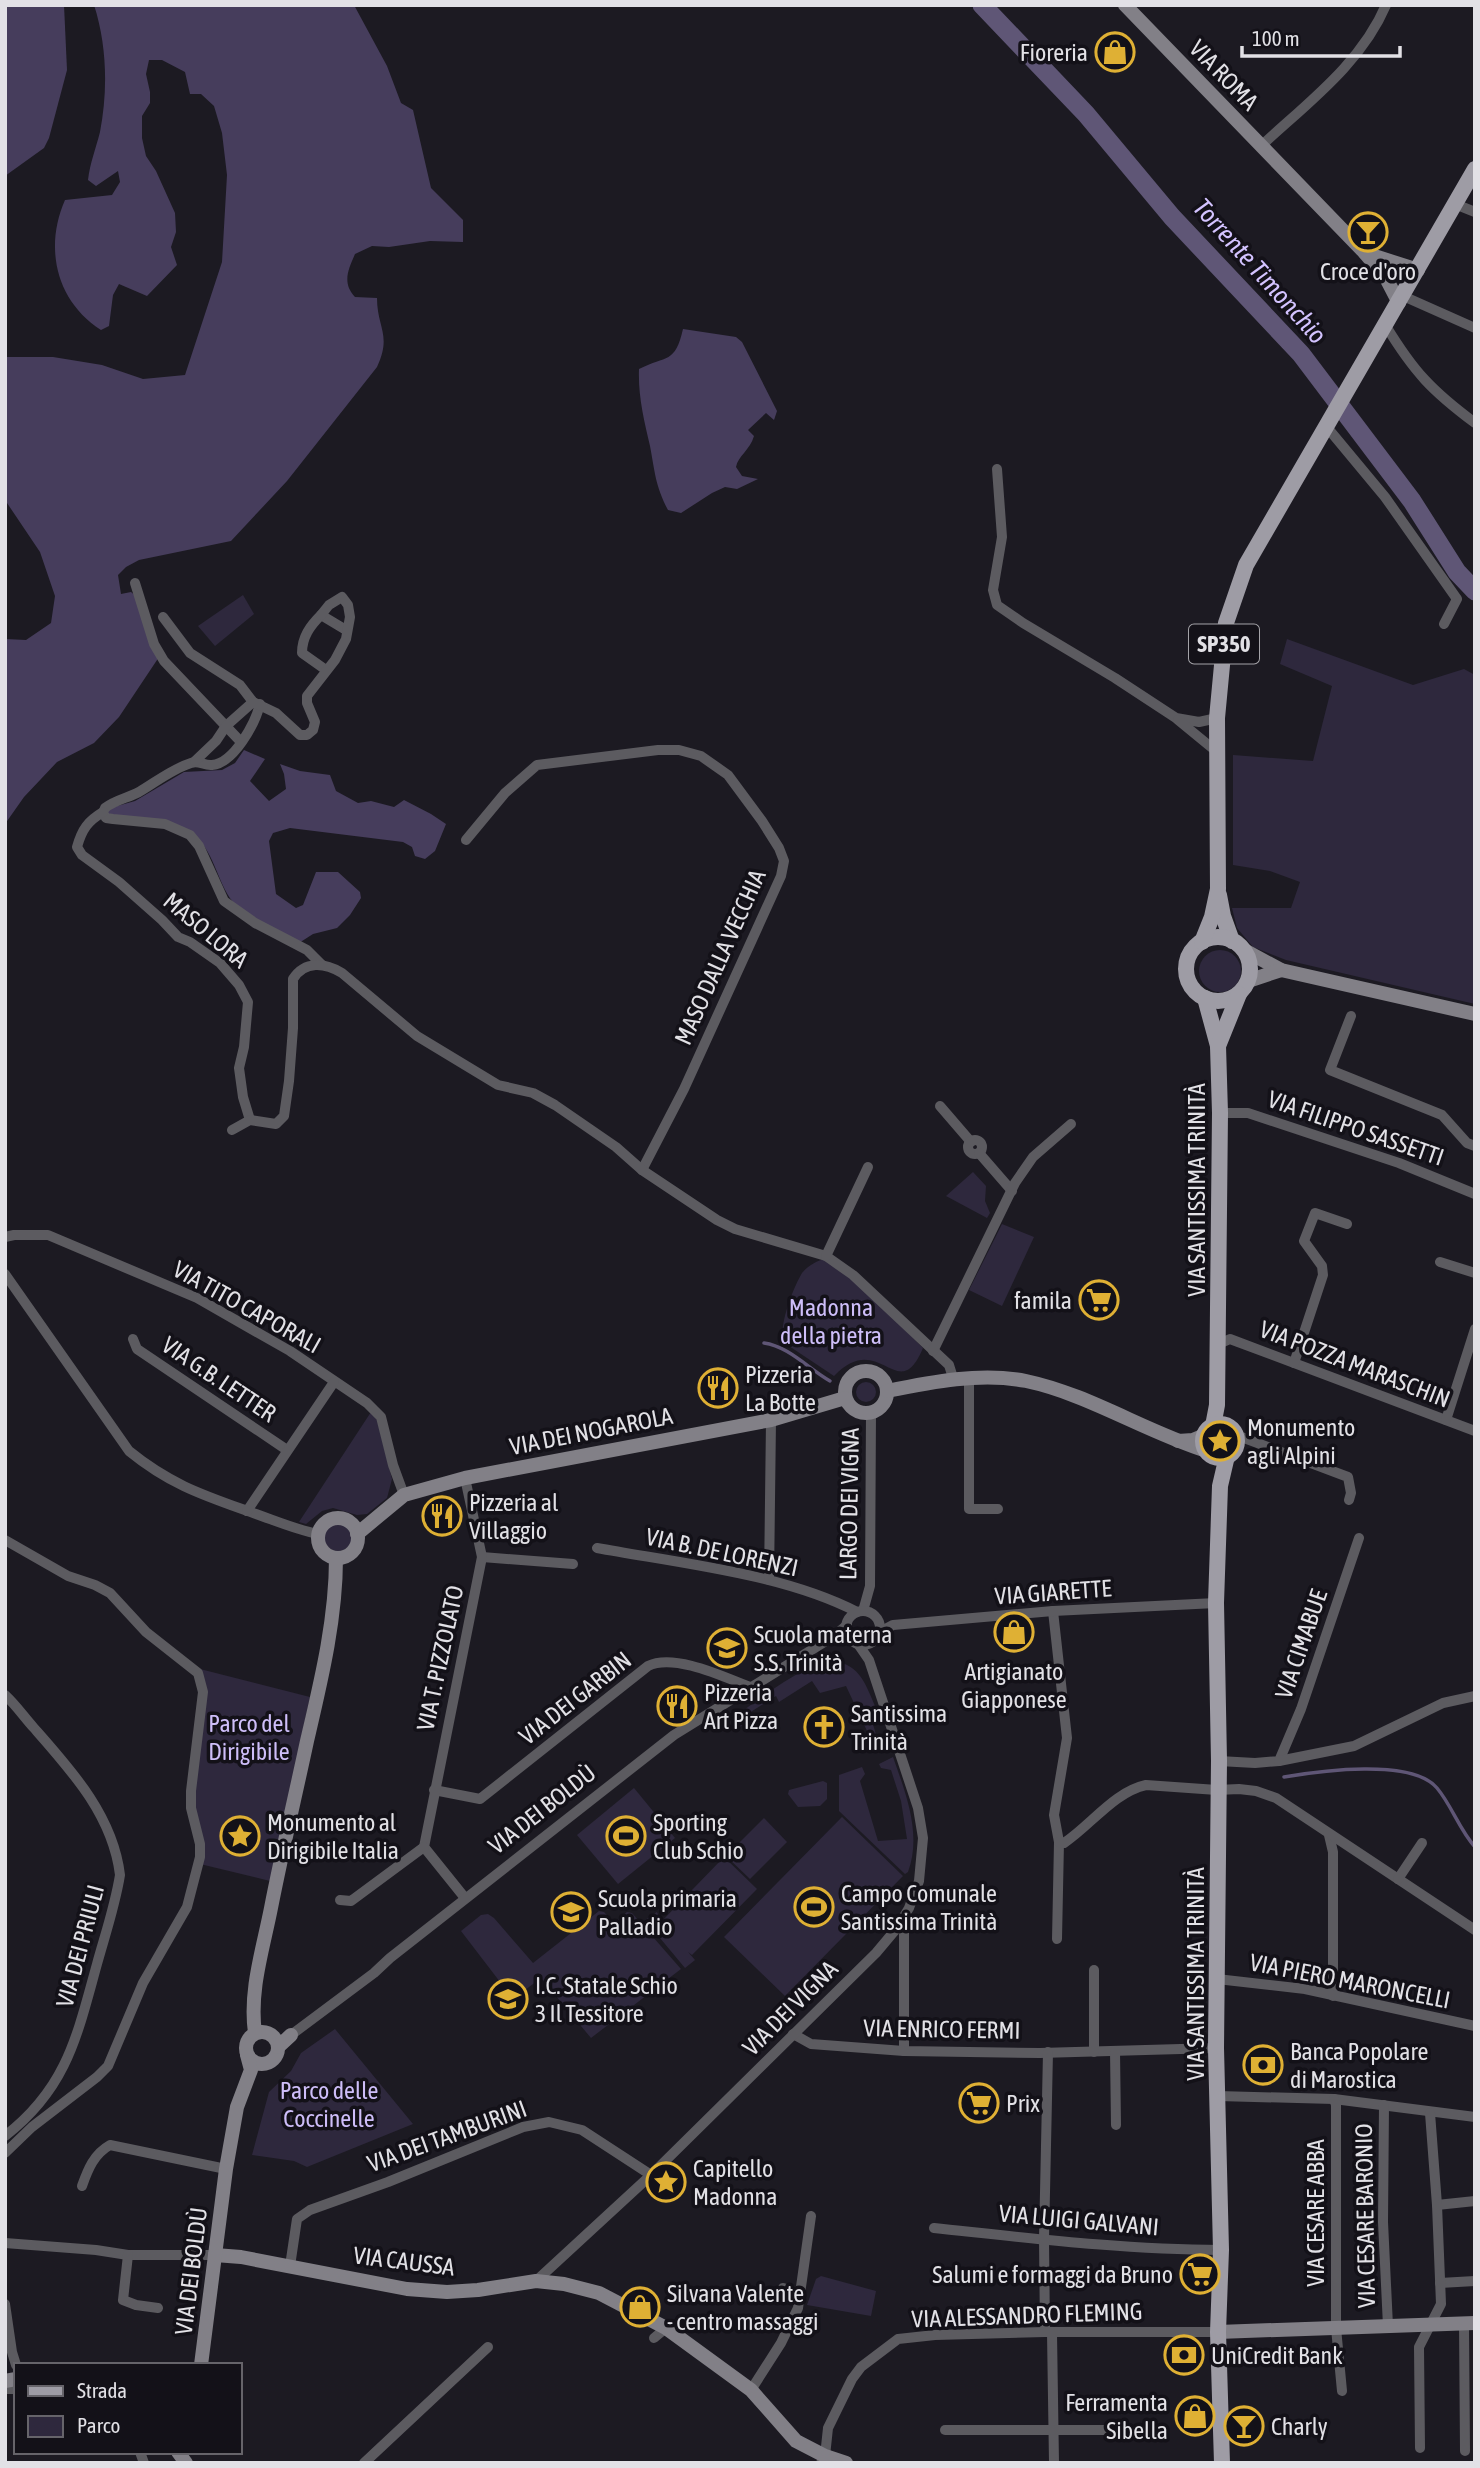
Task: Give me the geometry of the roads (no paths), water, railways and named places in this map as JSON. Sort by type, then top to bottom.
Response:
[{"type":"main road","name":"SP350","points":[[1386,326],[1475,169]]},
{"type":"main road","name":"VIA SANTISSIMA TRINITÀ","points":[[1222,2463],[1218,2332],[1221,2250],[1216,2048],[1219,1761],[1216,1604],[1221,1442],[1217,1405],[1220,1338],[1220,1113],[1218,1046],[1205,999],[1190,985],[1187,976],[1189,957],[1202,942],[1212,917],[1217,889],[1217,718],[1226,623],[1246,565],[1386,326]]},
{"type":"main road","name":"VIA SANTISSIMA TRINITÀ","points":[[1217,889],[1223,916],[1250,965],[1218,1046]]},
{"type":"main road","points":[[1202,942],[1217,937],[1238,946]]},
{"type":"main road","points":[[1205,999],[1223,1001],[1243,987]]},
{"type":"street","name":"VIA ROMA","points":[[1125,5],[1387,278],[1407,288]]},
{"type":"street","name":"VIA ROMA","points":[[1261,146],[1325,87],[1367,41],[1386,5]]},
{"type":"street","points":[[1455,204],[1475,212]]},
{"type":"street","name":"VIA ROMA","points":[[1364,252],[1407,288]]},
{"type":"street","points":[[1387,278],[1475,328]]},
{"type":"street","points":[[1386,326],[1410,366],[1431,389],[1475,423]]},
{"type":"street","points":[[1327,425],[1385,497],[1457,599],[1444,624]]},
{"type":"street","points":[[997,469],[1002,537],[993,590],[997,605],[1115,678],[1176,719],[1217,752]]},
{"type":"street","points":[[135,583],[158,652],[176,676],[241,742]]},
{"type":"street","points":[[163,617],[190,653],[240,685],[257,703],[276,713],[300,735],[307,735],[313,730],[315,722],[307,696],[342,649],[346,639],[350,617],[348,605],[342,597],[328,605],[309,627],[301,650],[317,666],[326,670]]},
{"type":"street","points":[[321,615],[346,631]]},
{"type":"street","points":[[195,761],[216,741],[226,726],[257,703]]},
{"type":"street","points":[[195,761],[212,765],[235,754],[258,713],[257,703]]},
{"type":"street","points":[[1176,719],[1199,722],[1217,718]]},
{"type":"street","name":"MASO DALLA VECCHIA","points":[[466,840],[505,793],[537,765],[658,750],[679,750],[701,756],[728,775],[779,848],[784,861],[781,876],[684,1088],[642,1170]]},
{"type":"street","name":"MASO LORA","points":[[195,761],[104,808],[103,812],[88,821],[77,847],[82,856],[119,882],[178,937],[220,963],[239,985],[248,1002],[244,1047],[239,1068],[250,1120]]},
{"type":"street","points":[[103,812],[106,818],[164,824],[190,835],[224,901],[255,923],[307,950],[322,965]]},
{"type":"street","points":[[1238,946],[1282,970],[1475,1014]]},
{"type":"street","points":[[232,1130],[250,1120],[276,1124],[284,1116],[292,1052],[293,979],[298,971],[307,965],[329,965],[426,1042],[498,1085],[533,1093],[555,1105],[616,1147],[642,1170],[717,1220],[735,1229],[826,1256],[853,1275],[949,1365],[954,1381]]},
{"type":"street","points":[[1243,987],[1282,970]]},
{"type":"street","points":[[1351,1016],[1330,1070],[1442,1115],[1467,1143],[1475,1146]]},
{"type":"street","points":[[940,1106],[971,1142],[968,1148],[970,1152],[979,1153],[1012,1191]]},
{"type":"street","name":"VIA FILIPPO SASSETTI","points":[[1220,1113],[1248,1113],[1399,1163],[1475,1194]]},
{"type":"street","points":[[933,1351],[1027,1164],[1071,1124]]},
{"type":"street","points":[[826,1256],[868,1167]]},
{"type":"street","points":[[1294,1363],[1323,1275],[1322,1266],[1304,1241],[1315,1213],[1347,1224]]},
{"type":"street","name":"VIA TITO CAPORALI","points":[[5,1237],[48,1235],[167,1285],[250,1327],[290,1351],[367,1403],[381,1417],[404,1495]]},
{"type":"street","points":[[1440,1262],[1475,1273]]},
{"type":"street","points":[[5,1274],[129,1451],[153,1471],[222,1503],[318,1534]]},
{"type":"street","points":[[1446,1420],[1475,1329]]},
{"type":"street","name":"VIA POZZA MARASCHIN","points":[[1220,1338],[1230,1339],[1475,1431]]},
{"type":"street","name":"VIA G.B. LETTER","points":[[133,1339],[138,1349],[287,1450]]},
{"type":"street","points":[[863,1371],[876,1373],[882,1378],[887,1391],[882,1404],[871,1412],[852,1408],[845,1398],[846,1383],[850,1377],[863,1371]]},
{"type":"street","points":[[970,1379],[969,1508],[998,1509]]},
{"type":"street","points":[[887,1391],[970,1379],[1025,1381],[1054,1389],[1173,1441],[1256,1443],[1348,1477],[1351,1493],[1349,1500]]},
{"type":"street","points":[[247,1511],[334,1382]]},
{"type":"street","name":"VIA DEI NOGAROLA","points":[[357,1534],[404,1495],[466,1478],[771,1420],[845,1398]]},
{"type":"street","name":"LARGO DEI VIGNA","points":[[861,1616],[868,1597],[871,1412]]},
{"type":"street","points":[[769,1580],[771,1420]]},
{"type":"street","name":"VIA T. PIZZOLATO","points":[[424,1847],[482,1557],[466,1478]]},
{"type":"street","points":[[338,1518],[351,1522],[357,1534],[358,1540],[352,1551],[336,1558],[322,1550],[318,1534],[325,1522],[338,1518]]},
{"type":"street","name":"VIA CIMABUE","points":[[1279,1761],[1301,1709],[1359,1538]]},
{"type":"street","points":[[5,1540],[68,1576],[110,1593],[146,1632],[198,1673],[203,1692],[191,1791],[191,1808],[200,1844],[200,1857],[187,1907],[143,1983],[108,2066],[32,2127],[5,2153]]},
{"type":"street","name":"VIA B. DE LORENZI","points":[[597,1548],[769,1580],[837,1601],[861,1616]]},
{"type":"street","points":[[482,1557],[573,1564]]},
{"type":"street","points":[[247,2055],[259,2064],[269,2042],[253,2018],[254,1986],[326,1659],[336,1581],[336,1558]]},
{"type":"street","name":"VIA GIARETTE","points":[[854,1642],[867,1645],[893,1625],[1054,1611],[1216,1604]]},
{"type":"street","points":[[1054,1611],[1068,1738],[1054,1815],[1059,1842],[1058,1939]]},
{"type":"street","points":[[861,1616],[893,1625]]},
{"type":"street","points":[[861,1616],[878,1636],[869,1660]]},
{"type":"street","points":[[835,1636],[854,1642],[861,1616]]},
{"type":"street","name":"VIA DEI BOLDÙ","points":[[211,2363],[226,2176],[237,2107],[251,2070],[246,2045],[291,2035],[374,1973],[465,1898],[674,1735],[835,1636],[861,1616]]},
{"type":"street","name":"VIA DEI VIGNA","points":[[536,2281],[651,2175],[876,1953],[904,1919],[919,1881],[923,1838],[918,1808],[869,1660],[854,1642]]},
{"type":"street","name":"VIA DEI GARBIN","points":[[434,1790],[480,1799],[648,1666],[657,1662],[693,1667],[750,1686]]},
{"type":"street","name":"VIA DEI PRIULI","points":[[5,1695],[88,1793],[118,1855],[120,1875],[78,2032],[66,2064],[49,2094],[23,2123],[5,2136]]},
{"type":"street","points":[[1219,1761],[1279,1761],[1354,1746],[1443,1703],[1475,1696]]},
{"type":"street","points":[[1059,1842],[1064,1843],[1077,1835],[1132,1788],[1146,1785],[1247,1790],[1276,1798],[1475,1930]]},
{"type":"street","points":[[1329,1835],[1334,1852],[1333,1996]]},
{"type":"street","points":[[1398,1880],[1422,1843]]},
{"type":"street","points":[[340,1900],[351,1901],[424,1847],[465,1898]]},
{"type":"street","points":[[904,1919],[904,2051]]},
{"type":"street","points":[[1094,1970],[1094,2052]]},
{"type":"street","name":"VIA PIERO MARONCELLI","points":[[1217,1979],[1270,1984],[1475,2026]]},
{"type":"street","name":"VIA ENRICO FERMI","points":[[793,2034],[811,2044],[904,2051],[1094,2052],[1216,2048]]},
{"type":"street","name":"VIA DEI BOLDÙ","points":[[242,2090],[269,2042]]},
{"type":"street","points":[[1115,2051],[1115,2125]]},
{"type":"street","points":[[1048,2052],[1044,2239],[1054,2463]]},
{"type":"street","points":[[1218,2096],[1334,2099],[1475,2117]]},
{"type":"street","name":"VIA CESARE ABBA","points":[[1334,2099],[1338,2196],[1336,2328],[1342,2391]]},
{"type":"street","name":"VIA CESARE BARONIO","points":[[1384,2105],[1383,2222],[1388,2326]]},
{"type":"street","points":[[1420,2448],[1419,2347],[1441,2304],[1430,2113]]},
{"type":"street","name":"VIA DEI TAMBURINI","points":[[290,2266],[298,2219],[310,2210],[388,2182],[523,2127],[549,2122],[582,2130],[651,2175]]},
{"type":"street","points":[[82,2186],[90,2164],[101,2150],[110,2145],[226,2176]]},
{"type":"street","points":[[1437,2205],[1475,2201]]},
{"type":"street","points":[[751,2390],[781,2343],[798,2308],[811,2216]]},
{"type":"street","name":"VIA LUIGI GALVANI","points":[[934,2228],[1044,2239],[1221,2250]]},
{"type":"street","name":"VIA CAUSSA","points":[[5,2243],[128,2255],[220,2255],[421,2290],[478,2290],[536,2281],[564,2284],[599,2293],[666,2328],[751,2390],[796,2441],[823,2460],[846,2463]]},
{"type":"street","points":[[128,2255],[123,2300],[158,2308]]},
{"type":"street","name":"VIA DEI BOLDÙ","points":[[201,2363],[220,2255]]},
{"type":"street","points":[[1440,2283],[1475,2281]]},
{"type":"street","points":[[783,2288],[800,2293]]},
{"type":"street","points":[[5,2304],[15,2363]]},
{"type":"street","points":[[1218,2332],[1469,2324],[1465,2451]]},
{"type":"street","points":[[654,2339],[666,2328]]},
{"type":"street","name":"VIA ALESSANDRO FLEMING","points":[[823,2460],[828,2428],[852,2379],[861,2367],[898,2339],[935,2335],[1218,2332]]},
{"type":"street","points":[[364,2463],[488,2347]]},
{"type":"street","points":[[945,2430],[1124,2430]]},
{"type":"waterway","name":"Torrente Timonchio","points":[[982,5],[1086,114],[1172,217],[1301,354],[1412,501],[1457,572],[1475,591]]},
{"type":"waterway","points":[[764,1343],[790,1353],[830,1381]]},
{"type":"waterway","points":[[1284,1777],[1364,1769],[1407,1773],[1425,1779],[1437,1788],[1475,1847]]},
{"type":"place","name":"Fioreria","points":[[1115,52]]},
{"type":"place","name":"Croce d'oro","points":[[1368,232]]},
{"type":"place","name":"famila","points":[[1099,1300]]},
{"type":"place","name":"Pizzeria La Botte","points":[[718,1388]]},
{"type":"place","name":"Monumento agli Alpini","points":[[1220,1441]]},
{"type":"place","name":"Pizzeria al Villaggio","points":[[442,1516]]},
{"type":"place","name":"Artigianato Giapponese","points":[[1014,1632]]},
{"type":"place","name":"Scuola materna S.S. Trinità","points":[[727,1648]]},
{"type":"place","name":"Pizzeria Art Pizza","points":[[677,1706]]},
{"type":"place","name":"Santissima Trinità","points":[[824,1727]]},
{"type":"place","name":"Monumento al Dirigibile Italia","points":[[240,1836]]},
{"type":"place","name":"Sporting Club Schio","points":[[626,1836]]},
{"type":"place","name":"Campo Comunale Santissima Trinità","points":[[814,1907]]},
{"type":"place","name":"Scuola primaria Palladio","points":[[571,1912]]},
{"type":"place","name":"I.C. Statale Schio 3 Il Tessitore","points":[[508,1999]]},
{"type":"place","name":"Banca Popolare di Marostica","points":[[1263,2065]]},
{"type":"place","name":"Prix","points":[[979,2103]]},
{"type":"place","name":"Capitello Madonna","points":[[666,2182]]},
{"type":"place","name":"Salumi e formaggi da Bruno","points":[[1200,2274]]},
{"type":"place","name":"Silvana Valente - centro massaggi","points":[[640,2307]]},
{"type":"place","name":"UniCredit Bank","points":[[1184,2355]]},
{"type":"place","name":"Ferramenta Sibella","points":[[1195,2416]]},
{"type":"place","name":"Charly","points":[[1244,2426]]},
{"type":"park label","name":"Madonna della pietra","points":[[831,1321]]},
{"type":"park label","name":"Parco del Dirigibile","points":[[249,1737]]},
{"type":"park label","name":"Parco delle Coccinelle","points":[[329,2104]]}]
